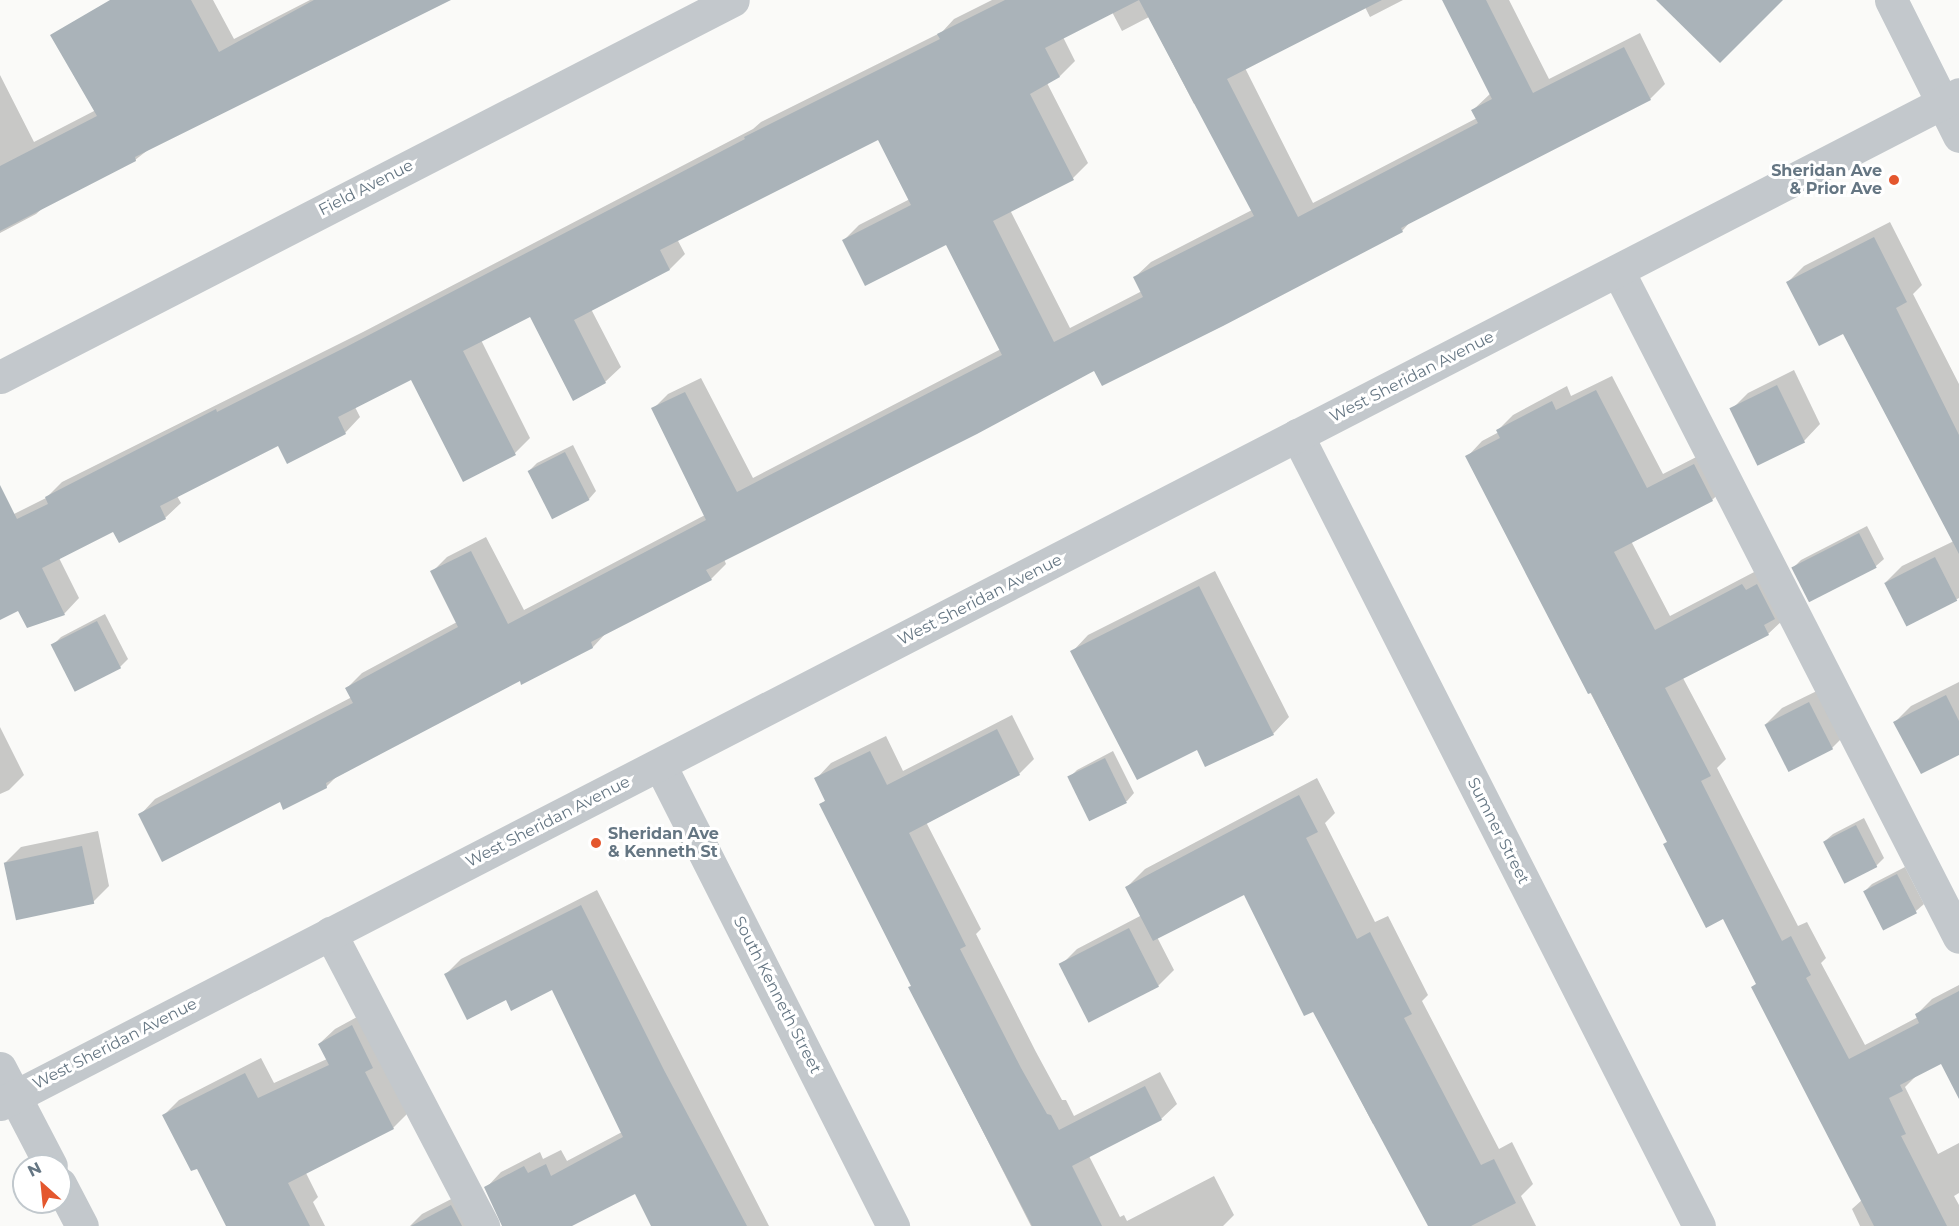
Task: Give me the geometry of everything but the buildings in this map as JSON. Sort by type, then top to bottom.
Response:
[{"type":"street","name":"Field Avenue","points":[[0,377],[733,0]]},
{"type":"street","points":[[1891,0],[1950,99],[1959,136]]},
{"type":"street","name":"West Sheridan Avenue","points":[[5,1090],[330,933],[660,765],[1950,99]]},
{"type":"street","points":[[1618,271],[1959,937]]},
{"type":"street","name":"Sumner Street","points":[[1298,435],[1699,1226]]},
{"type":"street","name":"South Kenneth Street","points":[[660,765],[893,1226]]},
{"type":"street","points":[[330,933],[483,1226]]},
{"type":"street","points":[[5,1090],[44,1154]]},
{"type":"street","points":[[72,1207],[82,1226]]},
{"type":"place","name":"Sheridan Ave & Prior Ave","points":[[1894,180]]},
{"type":"place","name":"Sheridan Ave & Kenneth St","points":[[596,843]]}]
